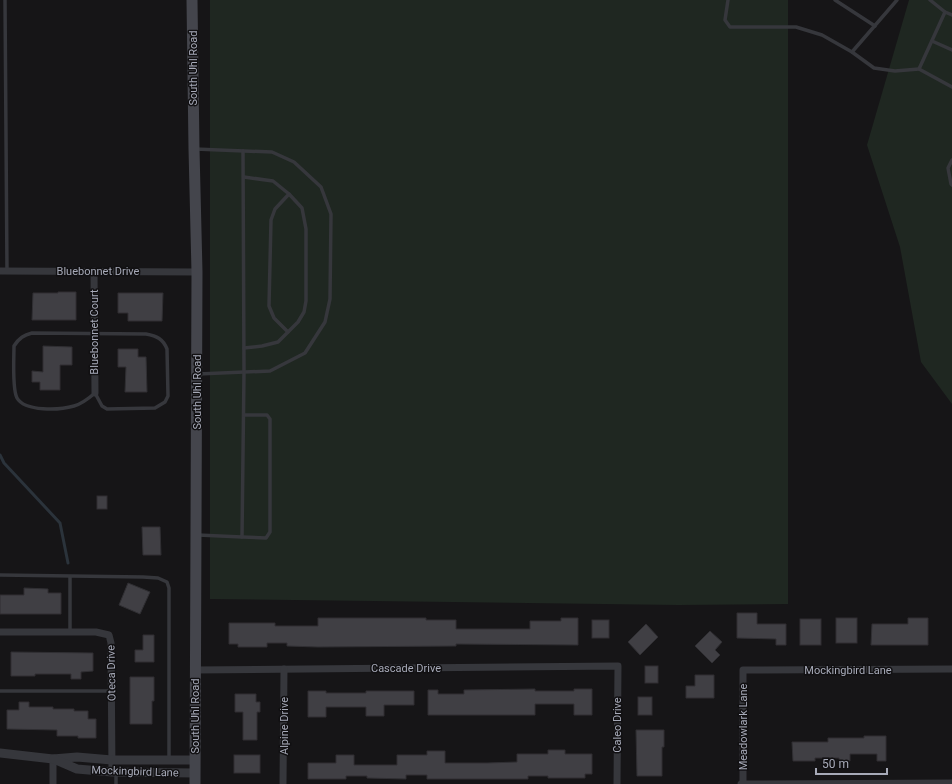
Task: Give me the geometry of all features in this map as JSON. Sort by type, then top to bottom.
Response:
[{"type":"main road","name":"South Uhl Road","points":[[192,0],[197,272],[195,778]]},
{"type":"street","name":"Bluebonnet Drive","points":[[4,271],[197,272]]},
{"type":"street","name":"Bluebonnet Court","points":[[94,271],[95,393]]},
{"type":"street","name":"Oteca Drive","points":[[0,632],[96,632],[109,635],[111,643],[112,760],[114,772]]},
{"type":"street","name":"Cascade Drive","points":[[195,670],[618,666]]},
{"type":"street","name":"Caleo Drive","points":[[617,784],[618,666]]},
{"type":"street","name":"Alpine Drive","points":[[283,784],[284,669]]},
{"type":"street","name":"Mockingbird Lane","points":[[743,670],[952,669]]},
{"type":"street","name":"Meadowlark Lane","points":[[742,784],[743,670]]},
{"type":"street","name":"Mockingbird Lane","points":[[0,753],[53,759],[78,757],[112,760],[195,760]]},
{"type":"street","name":"Mockingbird Lane","points":[[53,759],[77,769],[195,778]]},
{"type":"street","points":[[53,759],[53,784]]},
{"type":"street","points":[[742,784],[952,783]]},
{"type":"lane","points":[[4,271],[5,0]]},
{"type":"lane","points":[[728,0],[725,20],[730,27],[796,28],[822,35],[852,52],[874,68],[895,71],[918,69],[952,87]]},
{"type":"lane","points":[[835,0],[875,26]]},
{"type":"lane","points":[[930,0],[945,12],[952,15]]},
{"type":"lane","points":[[852,52],[895,1]]},
{"type":"lane","points":[[918,69],[945,12]]},
{"type":"lane","points":[[932,41],[952,50]]},
{"type":"lane","points":[[194,149],[272,152],[294,162],[321,187],[331,214],[330,299],[325,322],[305,353],[270,371],[197,374]]},
{"type":"lane","points":[[242,537],[244,415],[243,150]]},
{"type":"lane","points":[[952,160],[948,168],[952,185]]},
{"type":"lane","points":[[244,177],[273,181],[289,194],[302,208],[306,229],[306,301],[304,312],[298,322],[278,342],[244,348]]},
{"type":"lane","points":[[288,332],[274,318],[269,306],[271,220],[275,209],[289,194]]},
{"type":"lane","points":[[32,333],[94,333],[146,334],[160,338],[164,342],[167,349],[168,396],[165,402],[155,408],[107,409],[102,406],[95,393],[84,402],[60,409],[27,407],[20,402],[14,392],[14,346],[17,340],[24,335],[32,333]]},
{"type":"lane","points":[[197,536],[266,538],[270,532],[270,419],[267,415],[244,415]]},
{"type":"lane","points":[[0,575],[158,578],[167,582],[169,588],[169,760]]},
{"type":"lane","points":[[70,577],[70,632]]},
{"type":"lane","points":[[0,692],[111,691]]},
{"type":"lane","points":[[114,772],[116,784]]},
{"type":"shaded area","points":[[210,0],[788,0],[788,604],[678,605],[210,599]]},
{"type":"shaded area","points":[[909,0],[952,0],[952,404],[921,362],[900,247],[867,145]]},
{"type":"building","points":[[76,292],[76,320],[32,320],[33,293]]},
{"type":"building","points":[[118,293],[163,293],[162,321],[128,321],[128,313],[118,313]]},
{"type":"building","points":[[43,346],[72,347],[72,365],[60,365],[60,390],[40,390],[40,382],[32,382],[32,371],[43,372]]},
{"type":"building","points":[[118,349],[138,349],[138,357],[146,357],[147,392],[125,392],[126,367],[118,367]]},
{"type":"building","points":[[97,496],[107,496],[107,509],[97,509]]},
{"type":"building","points":[[142,527],[160,527],[161,555],[143,555]]},
{"type":"building","points":[[128,583],[150,592],[140,614],[119,605]]},
{"type":"building","points":[[24,588],[48,589],[48,593],[61,593],[61,614],[0,614],[0,595],[24,595]]},
{"type":"building","points":[[737,613],[757,613],[757,624],[786,624],[786,645],[776,645],[776,639],[737,638]]},
{"type":"building","points":[[318,618],[426,618],[426,620],[456,620],[456,629],[530,629],[530,621],[561,621],[561,618],[578,618],[578,645],[456,644],[456,646],[318,647],[287,646],[287,643],[267,643],[267,647],[238,647],[238,644],[229,644],[229,623],[275,623],[275,626],[318,626]]},
{"type":"building","points":[[836,618],[857,618],[857,643],[836,643]]},
{"type":"building","points":[[908,618],[928,618],[928,645],[871,645],[872,624],[908,624]]},
{"type":"building","points":[[800,619],[821,619],[821,645],[800,645]]},
{"type":"building","points":[[592,620],[609,620],[609,638],[592,638]]},
{"type":"building","points":[[646,624],[658,637],[640,655],[628,642]]},
{"type":"building","points":[[710,631],[722,642],[715,650],[720,655],[712,663],[695,646]]},
{"type":"building","points":[[143,635],[154,635],[154,662],[135,662],[135,650],[143,650]]},
{"type":"building","points":[[11,652],[93,653],[93,671],[81,672],[81,679],[71,679],[71,674],[11,676]]},
{"type":"building","points":[[645,666],[658,666],[658,683],[645,683]]},
{"type":"building","points":[[695,675],[714,675],[714,698],[686,698],[686,686],[695,686]]},
{"type":"building","points":[[130,677],[154,677],[152,724],[130,724]]},
{"type":"building","points":[[535,689],[535,691],[574,691],[574,689],[592,689],[592,715],[574,715],[574,704],[535,704],[535,715],[428,715],[428,690],[438,690],[438,694],[464,694],[464,690]]},
{"type":"building","points":[[308,691],[326,691],[326,693],[366,693],[366,691],[414,691],[414,705],[384,705],[384,716],[366,716],[366,707],[326,707],[326,717],[308,717]]},
{"type":"building","points":[[235,694],[256,694],[256,702],[260,702],[260,712],[257,712],[257,740],[243,740],[243,712],[235,712]]},
{"type":"building","points":[[638,697],[652,697],[652,715],[638,715]]},
{"type":"building","points":[[19,702],[29,702],[29,707],[53,707],[53,709],[88,711],[88,719],[96,719],[96,738],[57,736],[57,730],[7,729],[7,710],[19,710]]},
{"type":"building","points":[[636,730],[664,730],[664,747],[662,747],[662,776],[637,776]]},
{"type":"building","points":[[864,736],[886,736],[886,761],[877,761],[877,754],[850,754],[850,761],[839,761],[839,758],[815,758],[815,761],[793,761],[792,742],[828,742],[828,738],[864,738]]},
{"type":"building","points":[[548,750],[565,750],[565,754],[592,754],[592,774],[585,774],[585,778],[548,778],[548,776],[528,776],[528,779],[427,779],[427,775],[406,775],[406,779],[346,776],[346,779],[308,779],[308,763],[336,763],[336,755],[354,755],[354,765],[397,765],[397,755],[427,755],[427,751],[445,751],[445,763],[487,763],[517,762],[517,754],[548,754]]},
{"type":"building","points":[[234,755],[260,755],[260,773],[234,773]]},
{"type":"waterway","points":[[0,455],[4,463],[60,523],[68,563]]}]
